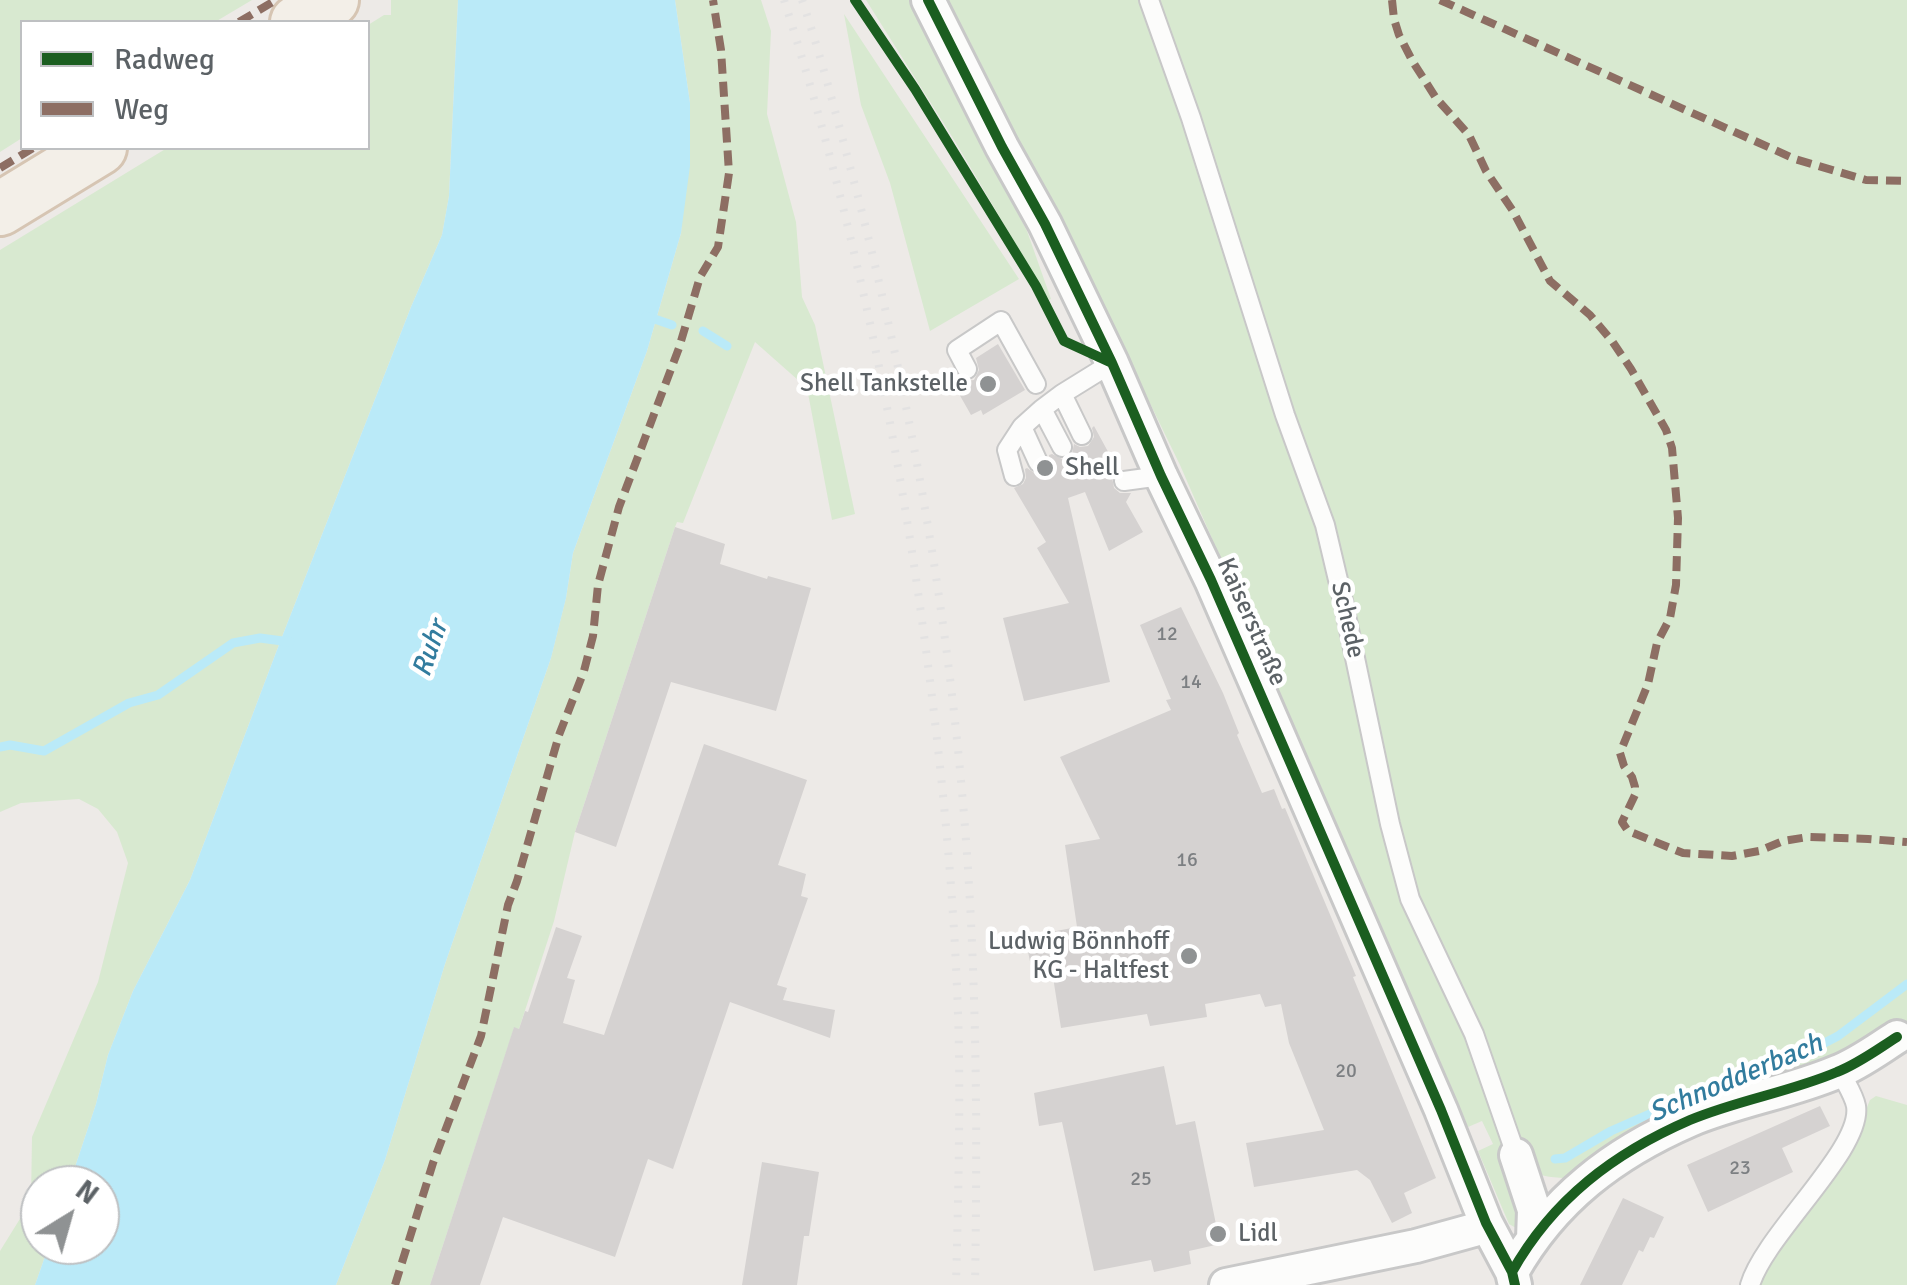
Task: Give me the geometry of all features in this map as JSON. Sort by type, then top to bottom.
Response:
[{"type":"main road","points":[[300,20],[332,0]]},
{"type":"main road","points":[[0,209],[97,150]]},
{"type":"street","name":"Kaiserstraße","points":[[928,0],[1045,224],[1112,363],[1289,756],[1513,1279]]},
{"type":"street","name":"Kaiserstraße","points":[[1513,1279],[1533,1239],[1580,1186],[1620,1155],[1692,1120],[1840,1071],[1897,1037]]},
{"type":"street","name":"Schede","points":[[1516,1155],[1534,1210],[1533,1239]]},
{"type":"street","points":[[1226,1285],[1416,1246],[1486,1223]]},
{"type":"lane","name":"Schede","points":[[1149,0],[1324,525],[1410,899],[1474,1034],[1516,1155]]},
{"type":"lane","points":[[967,369],[957,350],[1001,321],[1036,384]]},
{"type":"lane","points":[[1014,476],[1006,450],[1022,427],[1062,394],[1112,363]]},
{"type":"lane","points":[[1062,394],[1082,435]]},
{"type":"lane","points":[[1042,409],[1062,447]]},
{"type":"lane","points":[[1022,427],[1038,462]]},
{"type":"lane","points":[[1124,482],[1161,476]]},
{"type":"lane","points":[[1750,1285],[1770,1246],[1848,1141],[1856,1120],[1856,1104],[1840,1071]]},
{"type":"green space","points":[[0,0],[252,0],[218,20],[20,20],[20,139],[0,152]]},
{"type":"green space","points":[[391,0],[458,0],[449,196],[442,235],[190,880],[133,991],[108,1055],[76,1165],[32,1165],[32,1137],[98,982],[128,863],[117,832],[98,809],[79,799],[21,803],[0,812],[0,250],[164,150],[370,150],[370,24],[391,15]]},
{"type":"green space","points":[[675,0],[761,0],[771,31],[767,114],[796,222],[802,297],[815,325],[855,514],[832,520],[807,388],[755,342],[683,523],[677,522],[675,527],[575,832],[554,921],[519,1029],[514,1028],[430,1285],[336,1285],[385,1160],[445,964],[551,658],[573,553],[647,351],[681,233],[690,103]]},
{"type":"green space","points":[[866,0],[909,0],[1027,231],[1051,299],[1049,300]]},
{"type":"green space","points":[[947,0],[1907,0],[1907,1049],[1861,1044],[1688,1111],[1563,1178],[1542,1175],[1525,1163],[1505,1095],[1493,1097],[1523,1219],[1516,1228],[1509,1224],[1478,1151],[1493,1144],[1482,1121],[1468,1127],[1180,465]]},
{"type":"green space","points":[[844,14],[1019,279],[930,331],[890,183],[861,105]]},
{"type":"green space","points":[[1876,1096],[1907,1105],[1907,1285],[1754,1285],[1852,1143],[1870,1100]]},
{"type":"green space","points":[[20,1219],[20,1265],[42,1265],[35,1285],[0,1285],[0,1251]]},
{"type":"water","name":"Ruhr","points":[[458,0],[675,0],[690,103],[690,166],[681,233],[647,351],[573,553],[551,658],[445,964],[385,1160],[336,1285],[35,1285],[42,1265],[120,1265],[120,1165],[76,1165],[108,1055],[133,991],[190,880],[442,235],[449,196]]},
{"type":"building","name":"Shell Tankstelle","points":[[998,344],[1025,390],[983,415],[981,410],[971,415],[950,378],[956,375],[966,381],[974,380],[979,370],[976,358]]},
{"type":"building","points":[[1094,426],[1118,470],[1112,477],[1114,488],[1120,493],[1131,493],[1126,502],[1143,532],[1109,551],[1085,492],[1068,498],[1110,682],[1024,701],[1003,618],[1069,603],[1037,548],[1046,542],[1014,488],[1023,484],[1025,469],[1036,474],[1048,470],[1049,455],[1062,459],[1072,454],[1074,444],[1088,446],[1094,437]]},
{"type":"building","points":[[675,527],[725,544],[720,564],[811,588],[776,711],[671,682],[616,847],[575,832]]},
{"type":"building","points":[[1181,607],[1223,693],[1262,793],[1274,789],[1282,809],[1285,808],[1436,1178],[1404,1193],[1412,1213],[1392,1223],[1370,1180],[1357,1170],[1254,1187],[1246,1143],[1324,1130],[1289,1043],[1281,1004],[1265,1007],[1260,994],[1205,1004],[1207,1017],[1150,1026],[1147,1014],[1061,1028],[1053,977],[1034,981],[1025,937],[1077,927],[1065,845],[1100,839],[1060,757],[1171,710],[1166,700],[1171,699],[1140,625]]},
{"type":"building","points":[[704,744],[807,780],[778,865],[806,874],[801,896],[808,898],[777,985],[787,988],[783,1000],[835,1010],[830,1038],[730,1002],[673,1169],[648,1159],[615,1257],[503,1217],[480,1285],[430,1285],[514,1027],[519,1029],[525,1011],[528,1012],[556,927],[582,936],[567,978],[575,980],[563,1023],[604,1035]]},
{"type":"building","points":[[1164,1066],[1176,1125],[1195,1121],[1220,1244],[1189,1251],[1191,1264],[1154,1272],[1151,1260],[1094,1271],[1062,1122],[1039,1126],[1034,1093]]},
{"type":"building","points":[[1820,1106],[1830,1126],[1782,1148],[1793,1172],[1708,1212],[1687,1165]]},
{"type":"building","points":[[762,1162],[819,1172],[797,1285],[742,1285]]},
{"type":"building","points":[[1623,1198],[1664,1217],[1654,1238],[1650,1237],[1643,1252],[1639,1250],[1622,1285],[1580,1285]]},
{"type":"waterway","name":"Schnodderbach","points":[[646,316],[672,325]]},
{"type":"waterway","name":"Schnodderbach","points":[[703,331],[727,346]]},
{"type":"waterway","points":[[0,747],[44,751],[129,703],[158,695],[233,643],[260,638],[290,642]]},
{"type":"waterway","name":"Schnodderbach","points":[[1555,1159],[1565,1158],[1611,1131],[1670,1105],[1780,1066],[1838,1036],[1907,984]]},
{"type":"railway","points":[[784,0],[828,151],[866,304],[896,458],[928,667],[955,940],[959,1050],[956,1285]]},
{"type":"railway","points":[[802,0],[878,279],[916,461],[946,645],[971,922],[975,1285]]},
{"type":"marked path","points":[[242,20],[276,0]]},
{"type":"marked path","points":[[395,1285],[433,1163],[481,1036],[508,905],[559,735],[584,671],[593,636],[598,585],[619,507],[679,348],[700,277],[718,247],[729,173],[721,50],[713,0]]},
{"type":"marked path","points":[[1392,0],[1399,35],[1413,62],[1436,98],[1469,135],[1550,281],[1590,315],[1631,369],[1672,448],[1678,518],[1676,585],[1670,618],[1657,643],[1648,684],[1620,753],[1635,787],[1622,822],[1628,831],[1683,853],[1732,856],[1808,837],[1907,842]]},
{"type":"marked path","points":[[1440,0],[1795,159],[1866,180],[1907,181]]},
{"type":"marked path","points":[[0,168],[30,150]]},
{"type":"cycle path","points":[[855,0],[915,89],[1036,286],[1064,341],[1112,363]]},
{"type":"cycle path","points":[[928,0],[1045,224],[1112,363],[1211,580],[1515,1285]]},
{"type":"cycle path","points":[[1512,1272],[1546,1222],[1566,1201],[1636,1147],[1708,1113],[1845,1069],[1897,1037]]},
{"type":"place","name":"Shell Tankstelle","points":[[988,384]]},
{"type":"place","name":"Shell","points":[[1045,468]]},
{"type":"place","name":"Ludwig Bönnhoff KG - Haltfest","points":[[1189,956]]},
{"type":"place","name":"Lidl","points":[[1218,1234]]}]
